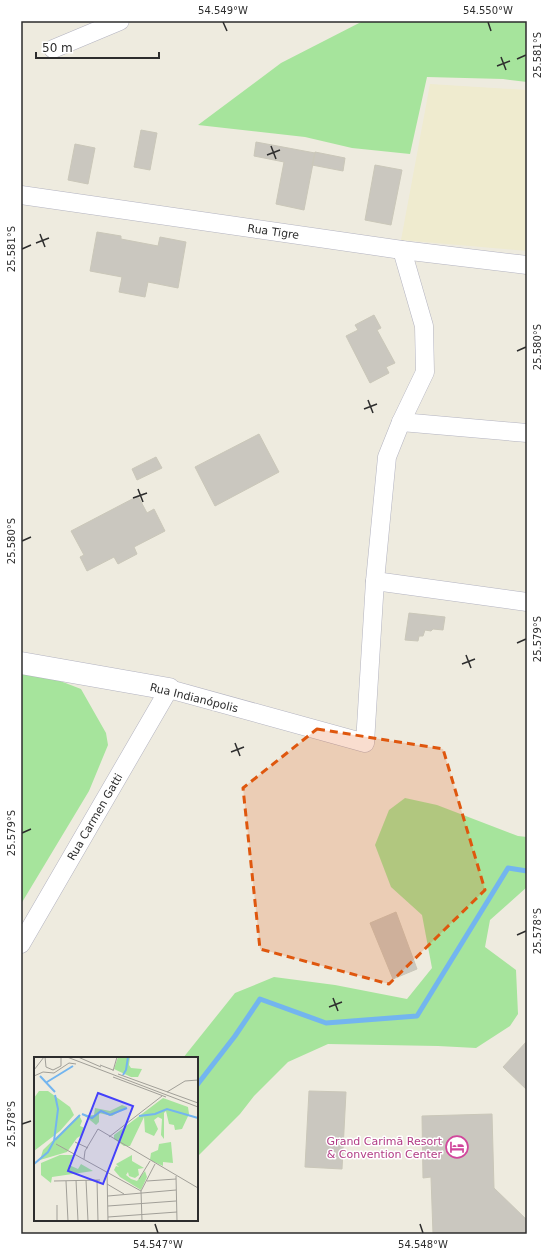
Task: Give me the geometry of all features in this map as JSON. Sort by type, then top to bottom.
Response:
[{"type":"street","points":[[53,49],[109,23]]},
{"type":"street","name":"Rua Tigre","points":[[21,195],[402,250],[527,265]]},
{"type":"street","points":[[402,250],[424,326],[425,372],[401,422],[387,457],[375,581],[527,602]]},
{"type":"street","points":[[401,422],[527,433]]},
{"type":"street","name":"Rua Indianópolis","points":[[21,663],[169,690],[365,743],[375,581]]},
{"type":"street","name":"Rua Carmen Gatti","points":[[21,944],[169,690]]},
{"type":"highlighted area","points":[[317,729],[443,749],[485,890],[389,984],[260,949],[243,788]]},
{"type":"shaded area","points":[[430,84],[527,90],[527,251],[401,240]]},
{"type":"green space","points":[[363,21],[527,21],[527,82],[503,79],[427,77],[410,154],[352,148],[305,137],[198,125],[281,63]]},
{"type":"green space","points":[[21,668],[29,669],[81,689],[106,733],[108,745],[89,791],[21,904]]},
{"type":"green space","points":[[405,798],[437,805],[518,836],[527,837],[527,887],[490,920],[485,947],[516,970],[518,1014],[510,1026],[476,1048],[328,1044],[288,1062],[254,1096],[240,1114],[198,1156],[198,1057],[184,1057],[235,993],[274,977],[335,985],[407,999],[432,968],[422,915],[391,887],[375,845],[389,810]]},
{"type":"building","points":[[141,130],[157,133],[150,170],[134,167]]},
{"type":"building","points":[[256,142],[315,153],[304,210],[276,204],[284,162],[254,156]]},
{"type":"building","points":[[75,144],[95,148],[88,184],[68,180]]},
{"type":"building","points":[[315,152],[345,158],[343,171],[312,165]]},
{"type":"building","points":[[375,165],[402,170],[391,225],[365,220]]},
{"type":"building","points":[[97,232],[121,236],[121,239],[158,246],[160,237],[186,242],[178,288],[148,282],[145,297],[119,292],[122,277],[90,271]]},
{"type":"building","points":[[374,315],[381,328],[377,330],[395,363],[386,367],[389,373],[370,383],[346,336],[358,330],[355,325]]},
{"type":"building","points":[[259,434],[279,472],[215,506],[195,467]]},
{"type":"building","points":[[156,457],[162,468],[137,480],[132,469]]},
{"type":"building","points":[[138,496],[147,513],[154,509],[165,531],[134,547],[137,554],[118,564],[114,557],[87,571],[80,557],[84,555],[71,531]]},
{"type":"building","points":[[409,613],[445,617],[443,630],[425,630],[423,636],[419,636],[418,641],[405,640]]},
{"type":"building","points":[[396,912],[417,969],[393,979],[370,923]]},
{"type":"building","points":[[527,1041],[527,1090],[503,1067]]},
{"type":"building","points":[[309,1091],[346,1092],[342,1169],[305,1167]]},
{"type":"building","name":"Grand Carimã Resort & Convention Center","points":[[492,1114],[494,1188],[527,1220],[527,1234],[433,1234],[431,1177],[423,1178],[422,1116]]},
{"type":"waterway","points":[[198,1084],[235,1036],[260,999],[326,1023],[417,1016],[508,868],[527,871]]},
{"type":"place","name":"Grand Carimã Resort & Convention Center","points":[[457,1147]]}]
